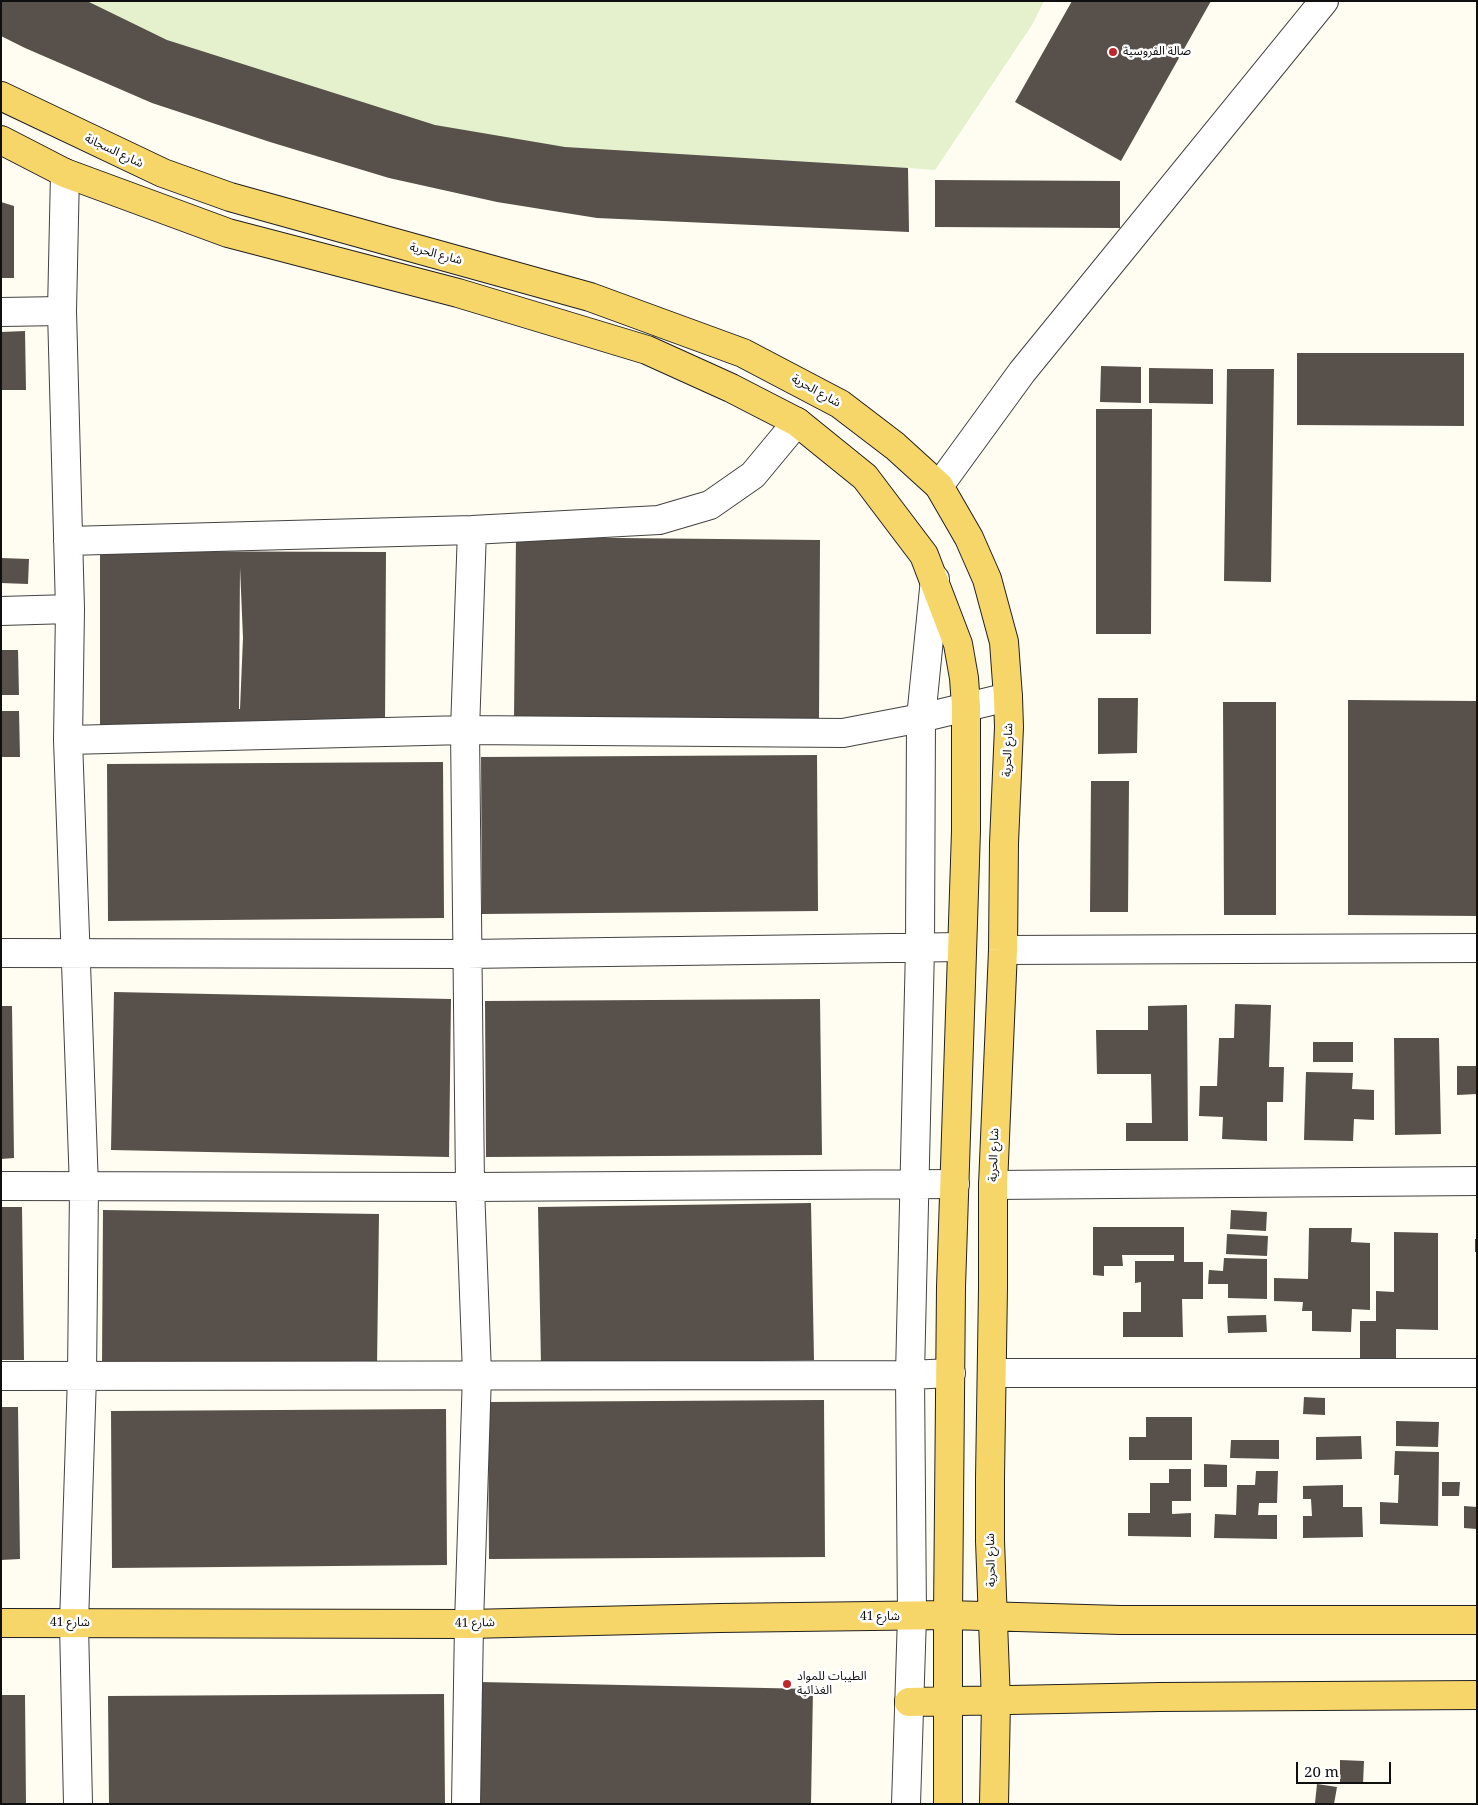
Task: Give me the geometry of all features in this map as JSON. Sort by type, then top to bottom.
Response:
[{"type":"main road","name":"شارع السجانة","points":[[1,96],[163,173],[230,197]]},
{"type":"main road","points":[[1,140],[65,173],[228,233],[458,293],[647,350],[731,388],[797,422],[865,477],[924,555],[935,579],[958,644],[964,678],[966,706],[966,831],[951,1286],[948,1804]]},
{"type":"main road","name":"شارع الحرية","points":[[230,197],[590,297],[743,353],[840,404],[895,446],[939,486],[969,538],[987,579],[1004,642],[1009,727],[1004,843],[1003,950],[993,1185],[990,1487],[992,1618],[996,1702],[994,1804]]},
{"type":"main road","name":"شارع 41","points":[[1,1623],[469,1624],[948,1615],[992,1618],[1120,1620],[1477,1620]]},
{"type":"main road","points":[[909,1702],[996,1702],[1160,1697],[1477,1695]]},
{"type":"street","points":[[939,486],[1022,372],[1324,1]]},
{"type":"street","points":[[65,173],[62,311],[70,610],[68,740],[74,954],[84,1186],[82,1376],[74,1624],[78,1804]]},
{"type":"street","points":[[1,312],[62,311]]},
{"type":"street","points":[[68,541],[472,530],[659,520],[710,506],[753,475],[797,422]]},
{"type":"street","points":[[466,1804],[469,1624],[477,1374],[470,1187],[467,954],[466,730],[472,530]]},
{"type":"street","points":[[906,1804],[912,1616],[910,1375],[920,947],[922,718],[935,579]]},
{"type":"street","points":[[1,611],[70,610]]},
{"type":"street","points":[[68,740],[466,730],[842,733],[922,718],[1008,697]]},
{"type":"street","points":[[1,954],[467,954],[962,947]]},
{"type":"street","points":[[1003,950],[1477,948]]},
{"type":"street","points":[[993,1185],[1477,1181]]},
{"type":"street","points":[[1,1186],[470,1187],[914,1186],[955,1184]]},
{"type":"street","points":[[992,1372],[1477,1373]]},
{"type":"street","points":[[1,1376],[910,1375],[950,1373]]},
{"type":"green space","points":[[1,1],[1044,1],[1032,25],[935,170],[908,168],[597,218]]},
{"type":"building","points":[[1,1],[87,1],[167,40],[435,125],[565,147],[908,168],[909,232],[597,218],[497,202],[389,178],[270,142],[152,103],[25,48],[1,36]]},
{"type":"building","name":"صالة الفروسية","points":[[1072,1],[1211,1],[1121,161],[1015,102]]},
{"type":"building","points":[[935,180],[1120,181],[1120,228],[935,227]]},
{"type":"building","points":[[1,202],[14,206],[14,278],[1,278]]},
{"type":"building","points":[[25,331],[26,390],[1,390],[1,332]]},
{"type":"building","points":[[1297,353],[1464,353],[1464,426],[1297,425]]},
{"type":"building","points":[[1101,366],[1141,367],[1141,403],[1100,402]]},
{"type":"building","points":[[1149,368],[1213,369],[1213,404],[1149,403]]},
{"type":"building","points":[[1227,369],[1274,369],[1271,582],[1224,581]]},
{"type":"building","points":[[1096,409],[1152,409],[1151,634],[1096,634]]},
{"type":"building","points":[[516,537],[820,540],[819,720],[514,717]]},
{"type":"building","points":[[100,551],[386,552],[385,725],[100,725]],"holes":[[[240,567],[243,638],[240,709],[239,709]]]},
{"type":"building","points":[[1,558],[29,559],[28,584],[1,583]]},
{"type":"building","points":[[1,650],[18,650],[19,695],[1,695]]},
{"type":"building","points":[[1098,698],[1138,698],[1137,753],[1098,754]]},
{"type":"building","points":[[1348,700],[1477,701],[1477,916],[1348,915]]},
{"type":"building","points":[[1223,702],[1276,702],[1276,915],[1224,915]]},
{"type":"building","points":[[1,711],[19,711],[20,757],[1,757]]},
{"type":"building","points":[[817,755],[818,911],[482,914],[481,757]]},
{"type":"building","points":[[443,762],[444,918],[108,921],[107,764]]},
{"type":"building","points":[[1091,781],[1129,781],[1128,912],[1090,912]]},
{"type":"building","points":[[114,992],[451,999],[449,1157],[111,1150]]},
{"type":"building","points":[[820,999],[822,1155],[486,1157],[485,1001]]},
{"type":"building","points":[[1235,1004],[1271,1005],[1269,1067],[1284,1067],[1283,1102],[1267,1102],[1267,1141],[1222,1139],[1223,1117],[1199,1116],[1200,1086],[1217,1086],[1219,1038],[1234,1038]]},
{"type":"building","points":[[1187,1005],[1188,1141],[1126,1141],[1126,1123],[1152,1123],[1151,1074],[1097,1074],[1096,1030],[1148,1030],[1148,1006]]},
{"type":"building","points":[[1,1006],[12,1006],[14,1158],[1,1159]]},
{"type":"building","points":[[1394,1038],[1439,1038],[1441,1134],[1395,1135]]},
{"type":"building","points":[[1313,1042],[1353,1042],[1353,1062],[1313,1062]]},
{"type":"building","points":[[1457,1066],[1477,1066],[1477,1094],[1457,1095]]},
{"type":"building","points":[[1306,1072],[1353,1073],[1352,1089],[1374,1090],[1374,1120],[1354,1119],[1353,1141],[1304,1140]]},
{"type":"building","points":[[811,1203],[814,1360],[541,1365],[538,1207]]},
{"type":"building","points":[[1,1207],[22,1207],[24,1360],[1,1360]]},
{"type":"building","points":[[103,1210],[379,1214],[377,1367],[102,1364]]},
{"type":"building","points":[[1231,1210],[1267,1212],[1266,1231],[1230,1229]]},
{"type":"building","points":[[1093,1227],[1184,1227],[1184,1262],[1203,1262],[1203,1299],[1182,1299],[1183,1337],[1123,1337],[1123,1312],[1141,1312],[1141,1282],[1135,1283],[1135,1261],[1174,1261],[1174,1255],[1122,1255],[1123,1266],[1104,1266],[1104,1276],[1093,1275]]},
{"type":"building","points":[[1309,1228],[1352,1228],[1351,1242],[1370,1243],[1370,1310],[1352,1309],[1351,1332],[1312,1331],[1312,1311],[1302,1311],[1303,1302],[1274,1301],[1274,1278],[1308,1279]]},
{"type":"building","points":[[1394,1232],[1438,1233],[1438,1330],[1396,1329],[1396,1360],[1360,1360],[1360,1321],[1376,1321],[1376,1291],[1394,1292]]},
{"type":"building","points":[[1227,1234],[1268,1236],[1267,1256],[1226,1254]]},
{"type":"building","points":[[1475,1239],[1477,1239],[1477,1252],[1475,1252]]},
{"type":"building","points":[[1224,1258],[1267,1259],[1267,1299],[1228,1298],[1228,1284],[1208,1284],[1209,1270],[1223,1271]]},
{"type":"building","points":[[1266,1315],[1267,1332],[1228,1333],[1227,1316]]},
{"type":"building","points":[[1304,1397],[1325,1398],[1325,1415],[1303,1414]]},
{"type":"building","points":[[824,1400],[825,1557],[489,1559],[488,1402]]},
{"type":"building","points":[[1,1407],[18,1407],[20,1559],[1,1560]]},
{"type":"building","points":[[446,1409],[447,1565],[112,1568],[111,1411]]},
{"type":"building","points":[[1146,1417],[1192,1417],[1192,1460],[1129,1460],[1129,1437],[1146,1437]]},
{"type":"building","points":[[1396,1421],[1439,1422],[1438,1447],[1396,1446]]},
{"type":"building","points":[[1361,1436],[1362,1459],[1316,1460],[1316,1437]]},
{"type":"building","points":[[1231,1440],[1279,1440],[1279,1459],[1230,1458]]},
{"type":"building","points":[[1395,1451],[1439,1452],[1438,1526],[1380,1524],[1380,1502],[1398,1503],[1399,1475],[1394,1475]]},
{"type":"building","points":[[1204,1464],[1227,1465],[1227,1487],[1204,1487]]},
{"type":"building","points":[[1169,1469],[1191,1469],[1191,1501],[1172,1501],[1172,1514],[1191,1513],[1191,1537],[1128,1536],[1128,1513],[1150,1513],[1150,1483],[1169,1483]]},
{"type":"building","points":[[1256,1471],[1278,1471],[1277,1503],[1259,1503],[1258,1515],[1277,1515],[1277,1539],[1214,1538],[1215,1514],[1236,1515],[1237,1485],[1255,1485]]},
{"type":"building","points":[[1442,1482],[1460,1482],[1459,1496],[1442,1496]]},
{"type":"building","points":[[1343,1485],[1343,1507],[1362,1507],[1363,1537],[1303,1538],[1303,1516],[1312,1516],[1311,1499],[1303,1499],[1303,1486]]},
{"type":"building","points":[[1464,1506],[1477,1507],[1477,1529],[1464,1528]]},
{"type":"building","points":[[479,1682],[813,1689],[811,1804],[477,1804]]},
{"type":"building","points":[[444,1694],[445,1804],[109,1804],[108,1696]]},
{"type":"building","points":[[1,1695],[25,1695],[26,1804],[1,1804]]},
{"type":"building","points":[[1340,1760],[1364,1761],[1363,1784],[1340,1783]]},
{"type":"building","points":[[1317,1784],[1337,1787],[1334,1804],[1315,1803]]},
{"type":"place","name":"صالة الفروسية","points":[[1113,52]]},
{"type":"place","name":"الطيبات للمواد الغذائية","points":[[787,1684]]}]
